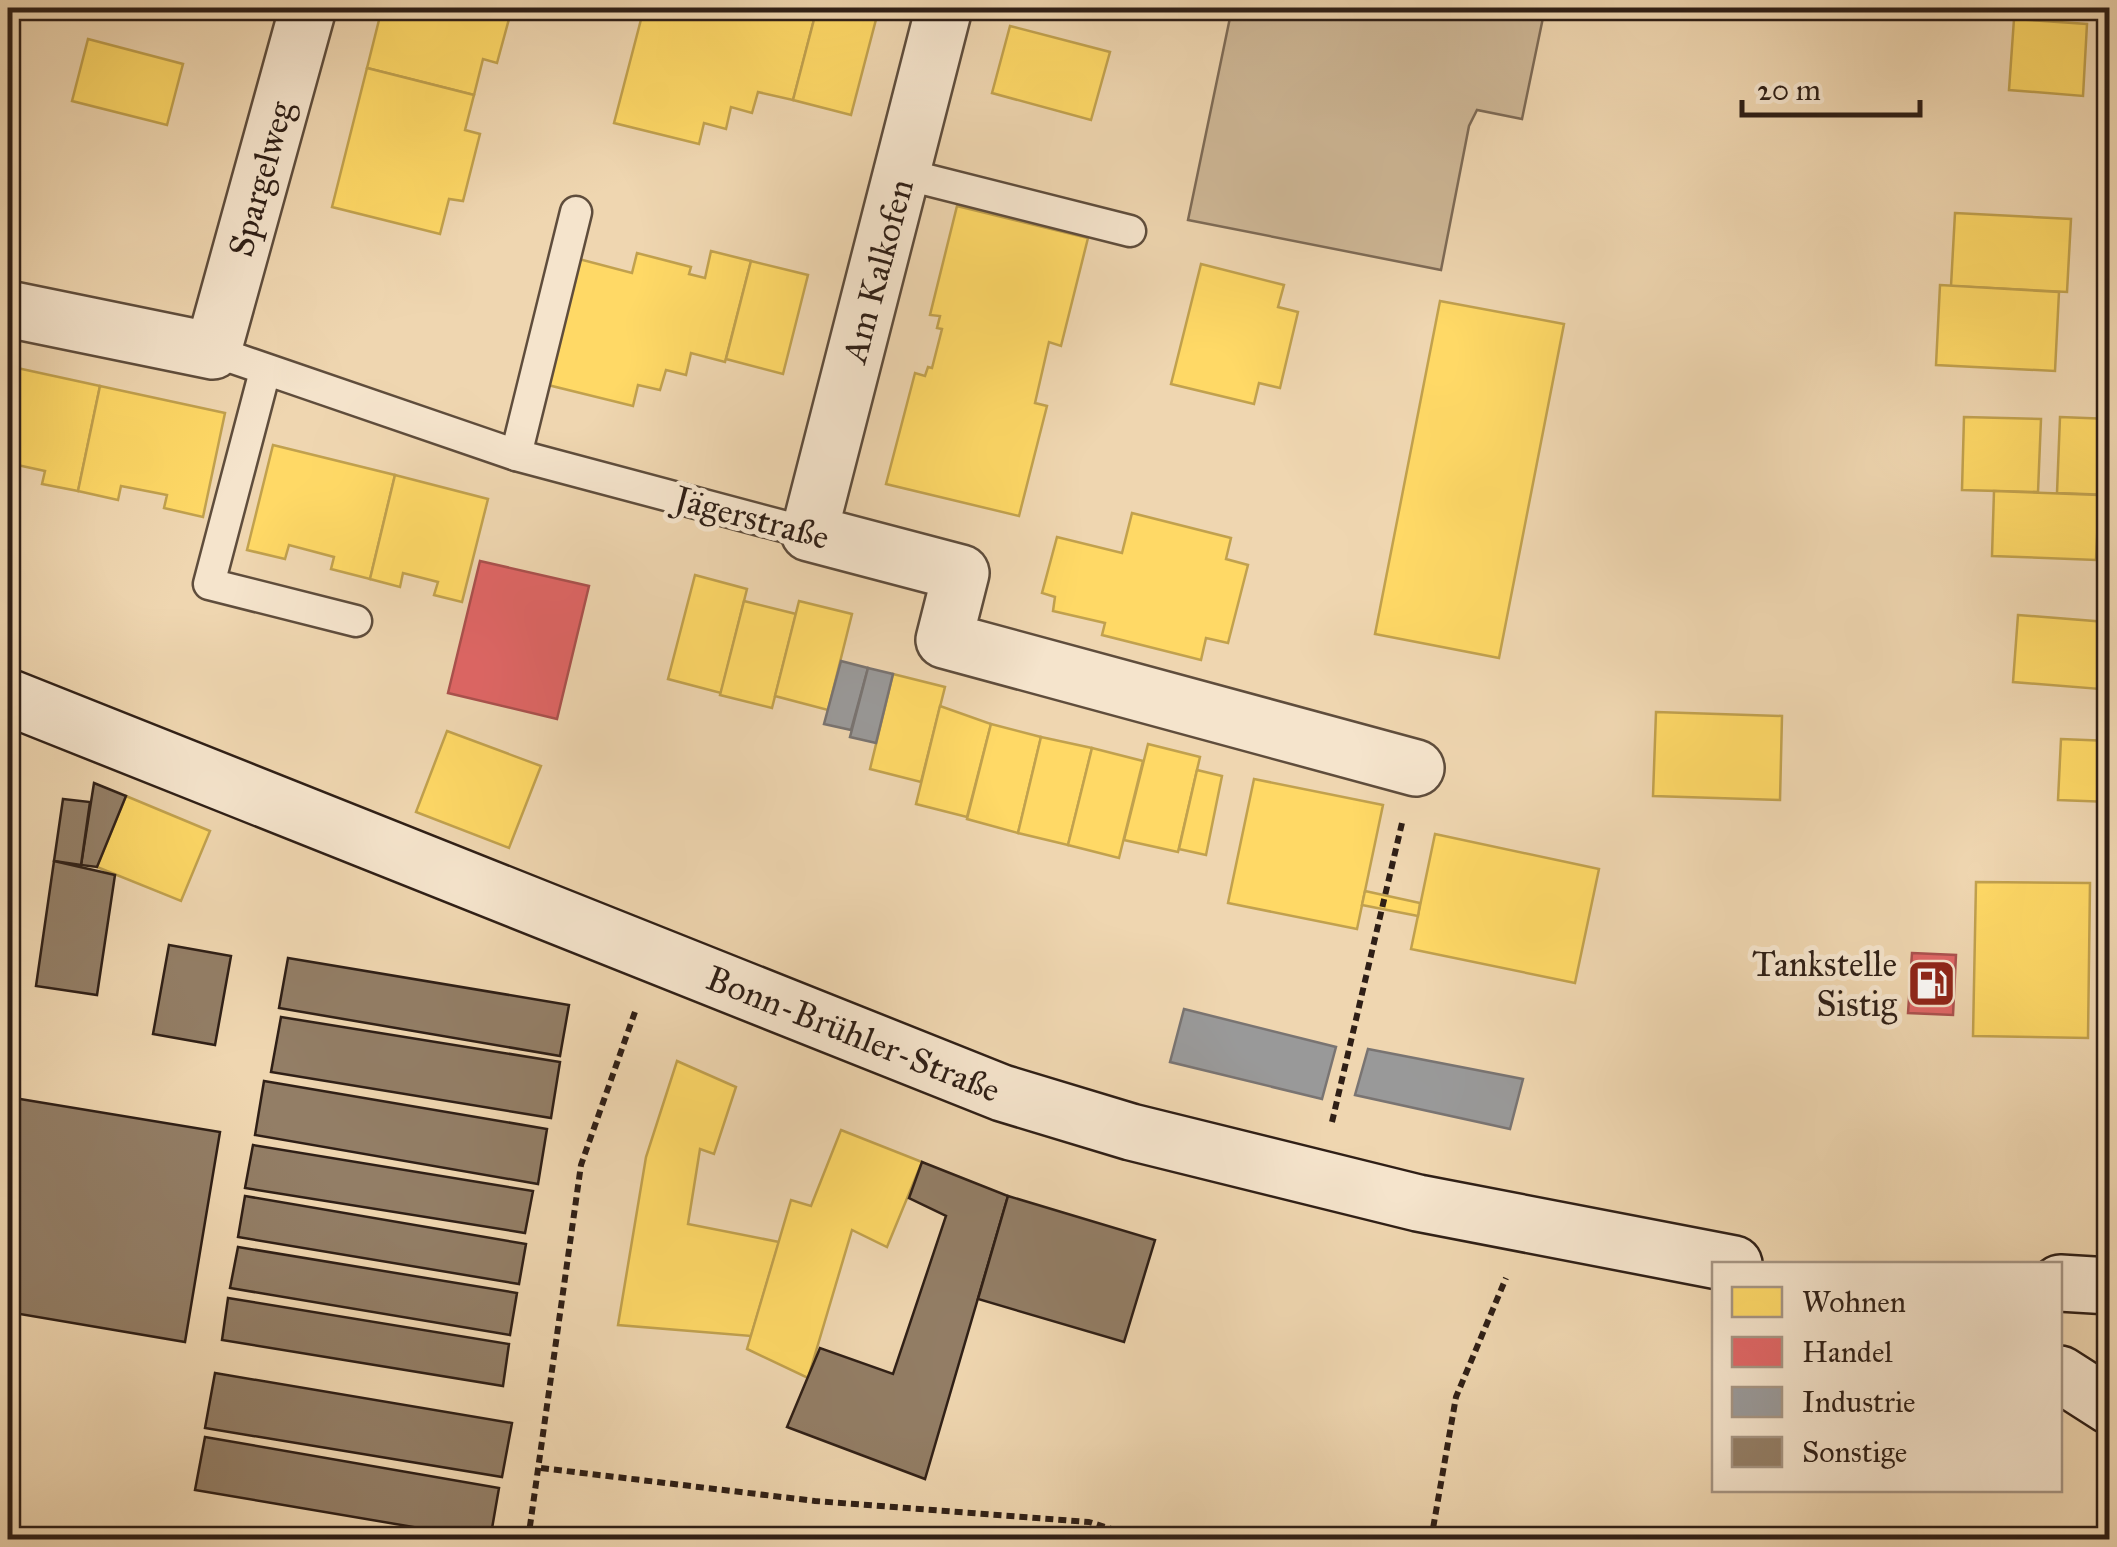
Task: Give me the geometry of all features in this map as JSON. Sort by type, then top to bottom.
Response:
[{"type":"street","name":"Spargelweg","points":[[214,351],[308,8]]},
{"type":"street","name":"Am Kalkofen","points":[[809,533],[944,8]]},
{"type":"street","name":"Jägerstraße","points":[[8,310],[214,351]]},
{"type":"street","name":"Jägerstraße","points":[[809,533],[961,573],[944,640],[1410,791]]},
{"type":"street","name":"Bonn-Brühler-Straße","points":[[8,697],[654,957],[1039,1104],[1356,1188],[1724,1262]]},
{"type":"street","points":[[2062,1283],[2110,1286]]},
{"type":"street","points":[[2062,1375],[2110,1406]]},
{"type":"lane","points":[[904,174],[1130,231]]},
{"type":"lane","points":[[516,455],[576,212]]},
{"type":"lane","name":"Jägerstraße","points":[[214,351],[516,455],[809,533]]},
{"type":"lane","points":[[265,371],[209,584],[356,621]]},
{"type":"path","points":[[1340,1090],[1410,791]]},
{"type":"path","points":[[528,1540],[580,1165],[654,957]]},
{"type":"path","points":[[1431,1540],[1456,1397],[1494,1312],[1524,1222]]},
{"type":"path","points":[[541,1468],[815,1501],[1089,1522],[1146,1540]]},
{"type":"shaded area","points":[[1232,8],[1545,8],[1522,119],[1477,110],[1469,126],[1441,270],[1188,220]]},
{"type":"building: Wohnen","points":[[382,8],[512,8],[497,63],[483,59],[474,95],[367,68]]},
{"type":"building: Wohnen","points":[[644,8],[758,8],[757,11],[770,14],[772,8],[817,8],[793,100],[758,92],[752,113],[731,107],[726,129],[704,123],[699,144],[614,123]]},
{"type":"building: Wohnen","points":[[817,8],[879,8],[851,115],[793,100]]},
{"type":"building: Wohnen","points":[[2014,19],[2087,24],[2083,96],[2009,90]]},
{"type":"building: Wohnen","points":[[1010,26],[1110,52],[1091,120],[992,93]]},
{"type":"building: Wohnen","points":[[88,39],[183,64],[167,125],[72,101]]},
{"type":"building: Wohnen","points":[[367,68],[474,95],[465,130],[480,134],[463,201],[449,199],[440,234],[332,207]]},
{"type":"building: Wohnen","points":[[957,206],[1088,238],[1061,346],[1049,342],[1035,403],[1047,406],[1019,516],[886,484],[915,373],[925,376],[928,367],[932,368],[942,329],[937,328],[940,316],[930,315]]},
{"type":"building: Wohnen","points":[[1955,213],[2071,219],[2067,292],[1951,286]]},
{"type":"building: Wohnen","points":[[711,251],[751,261],[725,362],[691,353],[686,375],[666,370],[660,390],[638,385],[633,406],[548,385],[579,259],[632,273],[637,253],[691,267],[689,274],[705,278]]},
{"type":"building: Wohnen","points":[[751,261],[808,275],[783,374],[726,359]]},
{"type":"building: Wohnen","points":[[1201,264],[1284,285],[1278,307],[1298,312],[1280,388],[1259,383],[1254,404],[1171,384]]},
{"type":"building: Wohnen","points":[[1940,285],[2059,292],[2055,371],[1936,365]]},
{"type":"building: Wohnen","points":[[1440,301],[1564,324],[1499,658],[1375,634]]},
{"type":"building: Wohnen","points":[[8,366],[100,386],[78,491],[42,484],[45,471],[8,463]]},
{"type":"building: Wohnen","points":[[100,386],[225,413],[203,517],[164,508],[167,495],[121,486],[118,500],[78,491]]},
{"type":"building: Wohnen","points":[[1964,417],[2041,419],[2038,492],[1962,490]]},
{"type":"building: Wohnen","points":[[2060,417],[2110,419],[2110,495],[2057,493]]},
{"type":"building: Wohnen","points":[[273,445],[395,475],[370,579],[331,569],[334,557],[289,545],[285,559],[247,550]]},
{"type":"building: Wohnen","points":[[395,475],[488,499],[462,602],[434,595],[438,582],[403,573],[400,587],[370,579]]},
{"type":"building: Wohnen","points":[[1994,491],[2099,495],[2096,560],[1992,556]]},
{"type":"building: Wohnen","points":[[1132,513],[1231,538],[1226,559],[1248,565],[1228,643],[1206,638],[1201,660],[1102,635],[1105,623],[1053,611],[1055,597],[1042,593],[1057,537],[1122,553]]},
{"type":"building: Wohnen","points":[[695,575],[747,589],[721,693],[668,679]]},
{"type":"building: Wohnen","points":[[744,601],[796,614],[772,708],[720,695]]},
{"type":"building: Wohnen","points":[[799,601],[852,614],[828,710],[775,696]]},
{"type":"building: Wohnen","points":[[2018,615],[2106,622],[2100,689],[2013,682]]},
{"type":"building: Wohnen","points":[[893,674],[945,687],[921,782],[870,769]]},
{"type":"building: Wohnen","points":[[940,706],[991,724],[967,817],[916,804]]},
{"type":"building: Wohnen","points":[[1656,712],[1782,716],[1780,800],[1653,796]]},
{"type":"building: Wohnen","points":[[991,724],[1041,737],[1018,833],[967,819]]},
{"type":"building: Wohnen","points":[[447,731],[541,766],[509,848],[416,812]]},
{"type":"building: Wohnen","points":[[1041,737],[1092,748],[1068,845],[1018,833]]},
{"type":"building: Wohnen","points":[[2061,739],[2110,741],[2110,802],[2058,800]]},
{"type":"building: Wohnen","points":[[1148,744],[1200,757],[1178,852],[1124,840]]},
{"type":"building: Wohnen","points":[[1092,748],[1143,761],[1119,858],[1068,845]]},
{"type":"building: Wohnen","points":[[1197,770],[1222,776],[1206,855],[1179,849]]},
{"type":"building: Wohnen","points":[[1254,779],[1383,805],[1357,929],[1228,903]]},
{"type":"building: Wohnen","points":[[126,796],[210,831],[181,901],[97,867]]},
{"type":"building: Wohnen","points":[[1435,834],[1599,869],[1575,983],[1411,949]]},
{"type":"building: Wohnen","points":[[1976,882],[2090,883],[2088,1038],[1973,1036]]},
{"type":"building: Wohnen","points":[[1365,891],[1420,903],[1418,916],[1362,905]]},
{"type":"building: Wohnen","points":[[677,1061],[736,1087],[714,1154],[700,1149],[688,1224],[779,1242],[751,1336],[618,1325],[646,1157]]},
{"type":"building: Wohnen","points":[[841,1130],[922,1162],[887,1247],[852,1230],[808,1378],[747,1349],[791,1200],[811,1206]]},
{"type":"building: Handel","points":[[480,561],[589,586],[557,719],[448,693]]},
{"type":"building: Handel","name":"Tankstelle Sistig","points":[[1912,953],[1956,955],[1953,1015],[1908,1013]]},
{"type":"building: Industrie","points":[[841,661],[868,668],[851,730],[824,724]]},
{"type":"building: Industrie","points":[[868,668],[893,674],[876,743],[850,737]]},
{"type":"building: Industrie","points":[[1184,1009],[1336,1047],[1322,1099],[1170,1062]]},
{"type":"building: Industrie","points":[[1368,1049],[1523,1079],[1510,1129],[1355,1095]]},
{"type":"building: Sonstige","points":[[94,783],[126,796],[97,867],[81,865]]},
{"type":"building: Sonstige","points":[[63,799],[90,802],[81,865],[54,861]]},
{"type":"building: Sonstige","points":[[8,822],[19,824],[8,896]]},
{"type":"building: Sonstige","points":[[54,861],[115,875],[97,995],[36,986]]},
{"type":"building: Sonstige","points":[[169,945],[231,956],[215,1045],[153,1034]]},
{"type":"building: Sonstige","points":[[288,958],[569,1005],[560,1056],[279,1008]]},
{"type":"building: Sonstige","points":[[281,1017],[560,1062],[551,1118],[271,1072]]},
{"type":"building: Sonstige","points":[[264,1081],[547,1129],[538,1184],[255,1135]]},
{"type":"building: Sonstige","points":[[8,1097],[220,1132],[185,1342],[8,1312]]},
{"type":"building: Sonstige","points":[[253,1145],[533,1191],[525,1233],[245,1188]]},
{"type":"building: Sonstige","points":[[922,1162],[1008,1196],[925,1479],[787,1427],[820,1348],[893,1374],[946,1216],[909,1198]]},
{"type":"building: Sonstige","points":[[245,1196],[526,1244],[519,1284],[238,1237]]},
{"type":"building: Sonstige","points":[[1008,1196],[1155,1240],[1124,1342],[978,1299]]},
{"type":"building: Sonstige","points":[[238,1247],[517,1293],[510,1335],[230,1288]]},
{"type":"building: Sonstige","points":[[228,1298],[509,1344],[503,1386],[222,1340]]},
{"type":"building: Sonstige","points":[[215,1373],[512,1423],[502,1477],[205,1428]]},
{"type":"building: Sonstige","points":[[205,1437],[499,1488],[490,1540],[195,1490]]},
{"type":"place","name":"Tankstelle Sistig","points":[[1932,984]]}]
